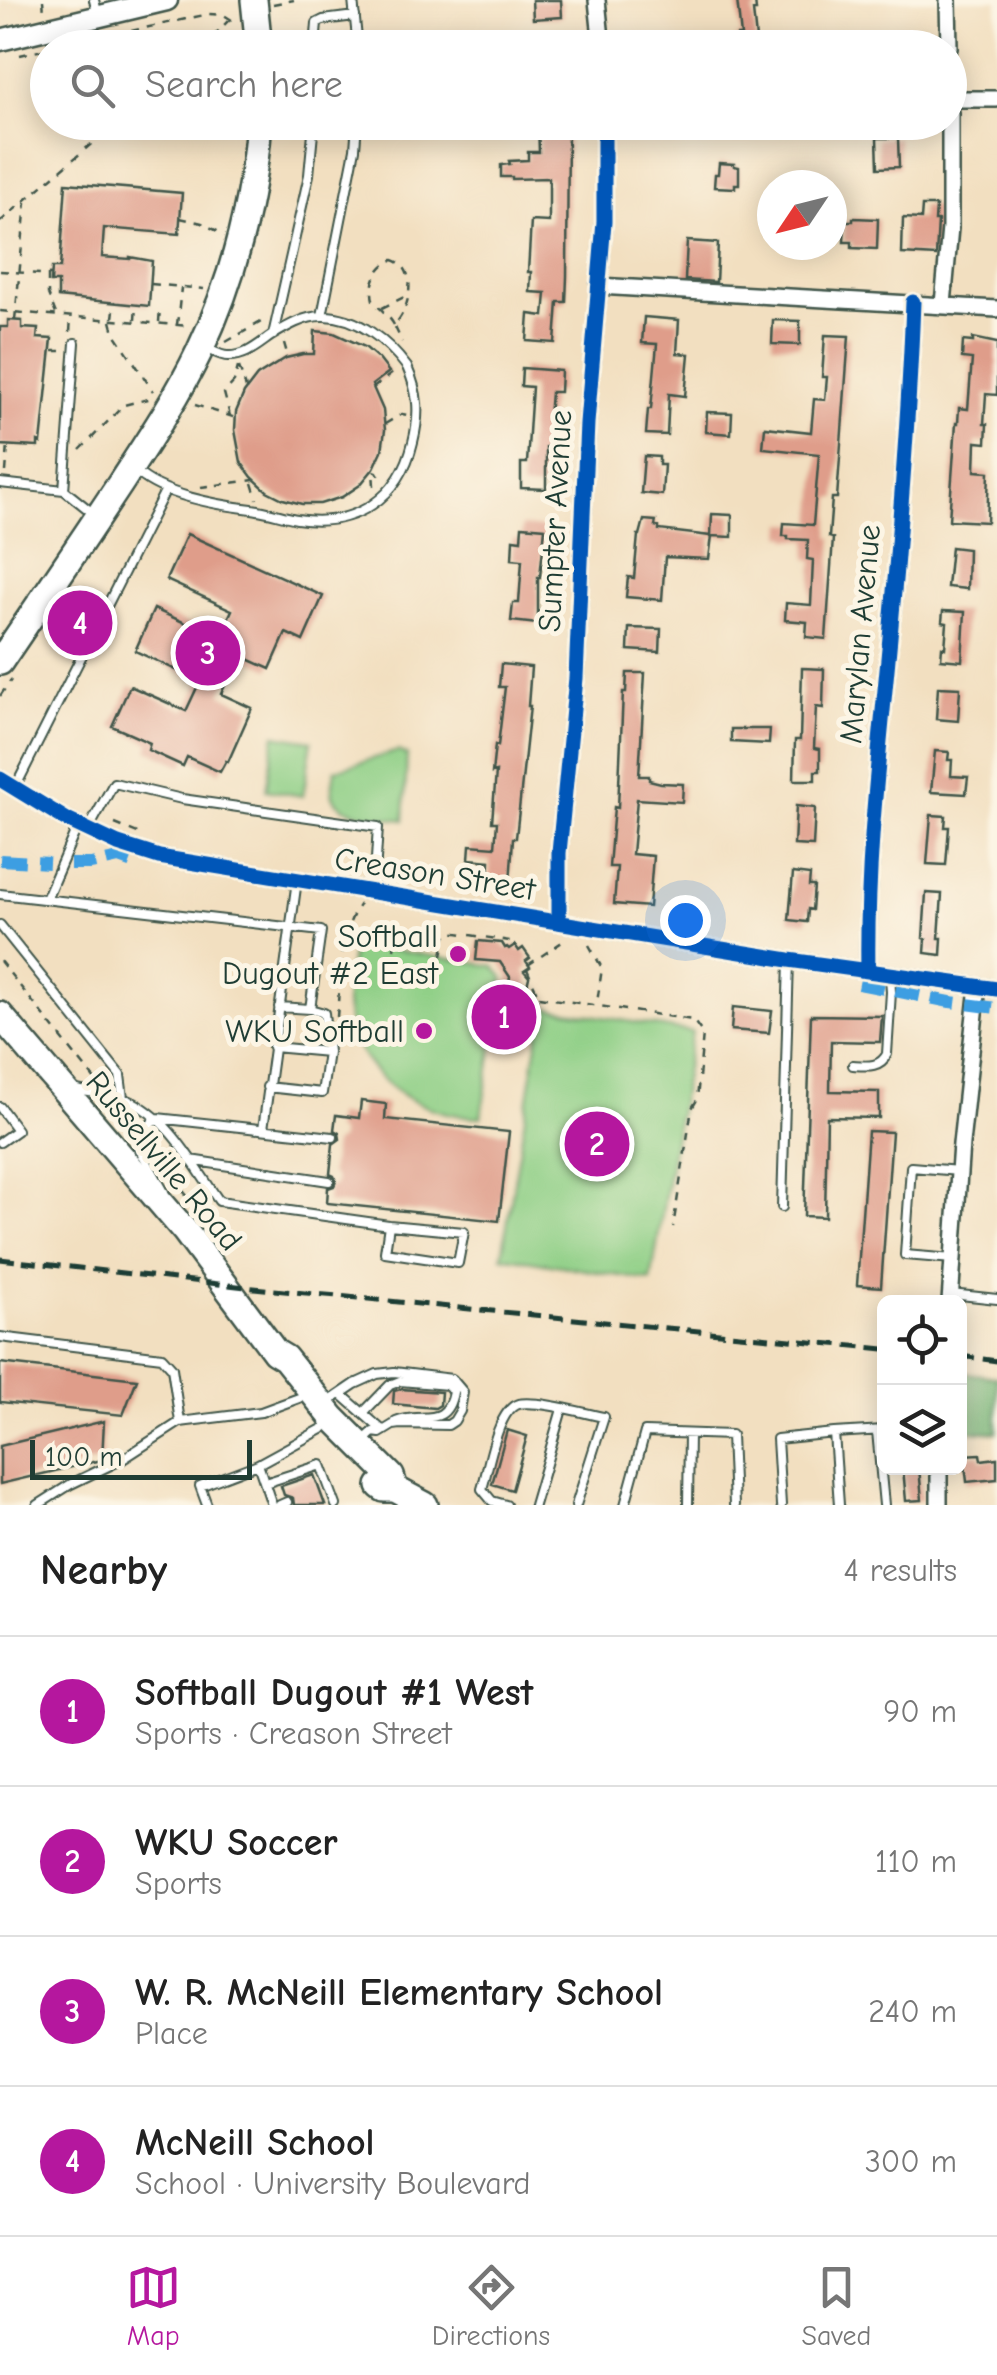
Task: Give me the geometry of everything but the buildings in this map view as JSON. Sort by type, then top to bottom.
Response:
[{"type":"main road","points":[[254,0],[257,30]]},
{"type":"main road","points":[[0,662],[173,402],[206,338],[238,244],[257,140]]},
{"type":"main road","name":"Russellville Road","points":[[0,1015],[184,1231],[275,1352],[285,1358],[321,1406],[350,1459],[384,1489],[395,1489],[421,1504]]},
{"type":"main road","name":"Russellville Road","points":[[321,1406],[375,1442],[395,1489]]},
{"type":"street","points":[[0,40],[96,8],[167,0]]},
{"type":"street","points":[[597,0],[600,30]]},
{"type":"street","points":[[948,0],[949,30]]},
{"type":"street","points":[[967,99],[997,99]]},
{"type":"street","name":"Sumpter Avenue","points":[[559,922],[559,854],[576,678],[587,424],[604,202],[604,140]]},
{"type":"street","points":[[943,304],[950,228],[950,140]]},
{"type":"street","points":[[598,286],[997,308]]},
{"type":"street","name":"Marylan Avenue","points":[[868,971],[873,806],[890,638],[912,302]]},
{"type":"street","name":"Creason Street","points":[[0,779],[118,844],[159,858],[297,880],[368,897],[997,989]]},
{"type":"street","points":[[951,1295],[978,986]]},
{"type":"street","points":[[939,1475],[939,1505]]},
{"type":"lane","points":[[353,0],[356,30]]},
{"type":"lane","points":[[316,30],[317,23],[323,20],[355,16]]},
{"type":"lane","points":[[278,334],[312,140]]},
{"type":"lane","points":[[322,316],[356,140]]},
{"type":"lane","points":[[131,467],[146,481],[166,489],[300,520],[354,515],[390,492],[400,476],[410,454],[418,398],[407,367],[386,342],[339,318],[322,316],[306,319],[237,356],[225,356],[206,338]]},
{"type":"lane","points":[[64,490],[75,342]]},
{"type":"lane","points":[[2,481],[64,490],[98,517]]},
{"type":"lane","points":[[15,788],[166,489]]},
{"type":"lane","points":[[46,899],[114,783],[182,799],[378,828],[368,897]]},
{"type":"lane","points":[[263,1128],[297,880]]},
{"type":"lane","points":[[0,894],[321,931],[310,1009]]},
{"type":"lane","points":[[0,925],[120,1075],[120,1101]]},
{"type":"lane","points":[[782,1207],[789,960]]},
{"type":"lane","points":[[854,1065],[874,1066],[887,1054],[890,975]]},
{"type":"lane","points":[[268,1087],[322,1092],[328,1052],[324,1013],[279,1007]]},
{"type":"lane","points":[[273,1047],[328,1052]]},
{"type":"lane","points":[[55,1081],[120,1101],[157,1118],[333,1137]]},
{"type":"lane","points":[[0,1108],[17,1130],[0,1142]]},
{"type":"lane","points":[[157,1118],[140,1135],[139,1148],[184,1231]]},
{"type":"lane","points":[[157,1118],[218,1201],[464,1232],[458,1264],[386,1252],[388,1224]]},
{"type":"lane","points":[[190,1160],[329,1181]]},
{"type":"lane","points":[[953,1259],[905,1255],[911,1167],[959,1171]]},
{"type":"lane","points":[[967,1298],[997,1299]]},
{"type":"lane","points":[[0,1338],[162,1357],[172,1368],[180,1422]]},
{"type":"lane","points":[[207,1505],[200,1486],[279,1454],[321,1406],[377,1374],[394,1372],[452,1379],[464,1392],[460,1411],[448,1425],[392,1425]]},
{"type":"lane","points":[[400,1381],[448,1385],[453,1392],[451,1404],[437,1418],[400,1419],[375,1442],[362,1413],[390,1385],[400,1381]]},
{"type":"lane","points":[[506,1505],[492,1501],[482,1489],[501,1422],[518,1404],[604,1418],[576,1505]]},
{"type":"lane","points":[[38,1505],[123,1459],[180,1422],[321,1406],[362,1413]]},
{"type":"lane","points":[[534,1505],[562,1409]]},
{"type":"lane","points":[[781,1505],[777,1438],[877,1431]]},
{"type":"lane","points":[[624,1505],[644,1432],[732,1435],[734,1505]]},
{"type":"lane","points":[[834,1433],[839,1505]]},
{"type":"lane","points":[[688,1505],[689,1434]]},
{"type":"lane","points":[[279,1454],[288,1476]]},
{"type":"lane","points":[[258,1464],[265,1483],[280,1504]]},
{"type":"lane","points":[[265,1483],[321,1465],[324,1487],[336,1505]]},
{"type":"lane","points":[[883,1475],[884,1505]]},
{"type":"path","points":[[43,0],[44,14]]},
{"type":"path","points":[[224,14],[228,10]]},
{"type":"path","points":[[134,30],[208,14],[232,18],[220,30]]},
{"type":"path","points":[[16,56],[30,53]]},
{"type":"path","points":[[0,222],[96,140]]},
{"type":"path","points":[[15,320],[26,200]]},
{"type":"path","points":[[180,218],[202,223],[222,234]]},
{"type":"path","points":[[372,388],[411,357],[394,326],[389,316],[374,298],[377,272],[383,263],[396,260],[407,268],[410,279],[404,314],[394,326]]},
{"type":"path","points":[[0,271],[50,275],[48,294],[57,316]]},
{"type":"path","points":[[150,284],[206,289],[202,299]]},
{"type":"path","points":[[177,325],[181,287]]},
{"type":"path","points":[[381,308],[407,296]]},
{"type":"path","points":[[67,464],[124,405],[156,396],[114,332],[115,301]]},
{"type":"path","points":[[135,322],[136,305]]},
{"type":"path","points":[[159,324],[160,307]]},
{"type":"path","points":[[0,309],[177,325],[206,338],[261,322]]},
{"type":"path","points":[[278,334],[288,357]]},
{"type":"path","points":[[53,351],[68,352]]},
{"type":"path","points":[[230,416],[224,392],[234,382],[239,365],[246,388]]},
{"type":"path","points":[[194,405],[236,418]]},
{"type":"path","points":[[385,424],[402,414],[418,416]]},
{"type":"path","points":[[2,481],[8,445]]},
{"type":"path","points":[[196,488],[253,480],[260,510]]},
{"type":"path","points":[[87,825],[118,825],[148,838]]},
{"type":"path","points":[[336,1023],[350,924],[356,907],[368,897]]},
{"type":"path","points":[[394,949],[397,930],[445,938]]},
{"type":"path","points":[[442,956],[450,932],[510,941],[513,946]]},
{"type":"path","points":[[539,997],[528,967],[571,937]]},
{"type":"path","points":[[586,939],[602,968],[596,1004]]},
{"type":"path","points":[[0,961],[104,1091]]},
{"type":"path","points":[[539,997],[693,1020],[703,1034],[698,1100],[692,1108],[673,1227]]},
{"type":"path","points":[[496,1033],[516,1037],[522,1013],[539,997]]},
{"type":"path","points":[[120,1101],[136,1130]]},
{"type":"path","points":[[688,1140],[696,1143]]},
{"type":"path","points":[[164,1166],[202,1215],[207,1216],[217,1208]]},
{"type":"path","points":[[682,1176],[690,1177]]},
{"type":"green space","points":[[275,735],[312,741],[303,796],[266,790]]},
{"type":"green space","points":[[398,751],[407,755],[404,820],[364,814],[337,803],[332,793],[335,770]]},
{"type":"green space","name":"WKU Softball","points":[[356,944],[494,966],[504,978],[481,1117],[447,1113],[417,1102],[390,1086],[369,1065],[355,1039],[347,1010],[347,978]]},
{"type":"green space","points":[[543,1007],[692,1032],[651,1281],[502,1256]]},
{"type":"green space","points":[[967,1373],[997,1377],[997,1433],[967,1431]]},
{"type":"railway","points":[[0,1259],[254,1288],[877,1348]]},
{"type":"railway","points":[[967,1357],[997,1361]]},
{"type":"marked path","points":[[70,864],[119,858],[138,865]]},
{"type":"marked path","points":[[0,860],[49,863]]},
{"type":"marked path","points":[[859,984],[997,1008]]},
{"type":"cycle path","points":[[559,922],[559,853],[576,678],[587,423],[604,222],[604,140]]},
{"type":"cycle path","points":[[868,971],[871,845],[901,512],[913,302]]},
{"type":"cycle path","points":[[0,779],[67,820],[118,844],[159,857],[789,960],[997,989]]},
{"type":"place","name":"McNeill School","points":[[80,623]]},
{"type":"place","name":"W. R. McNeill Elementary School","points":[[208,653]]},
{"type":"place","name":"Softball Dugout #2 East","points":[[458,954]]},
{"type":"place","name":"Softball Dugout #1 West","points":[[504,1017]]},
{"type":"place","name":"WKU Softball","points":[[424,1031]]},
{"type":"place","name":"WKU Soccer","points":[[597,1144]]}]
